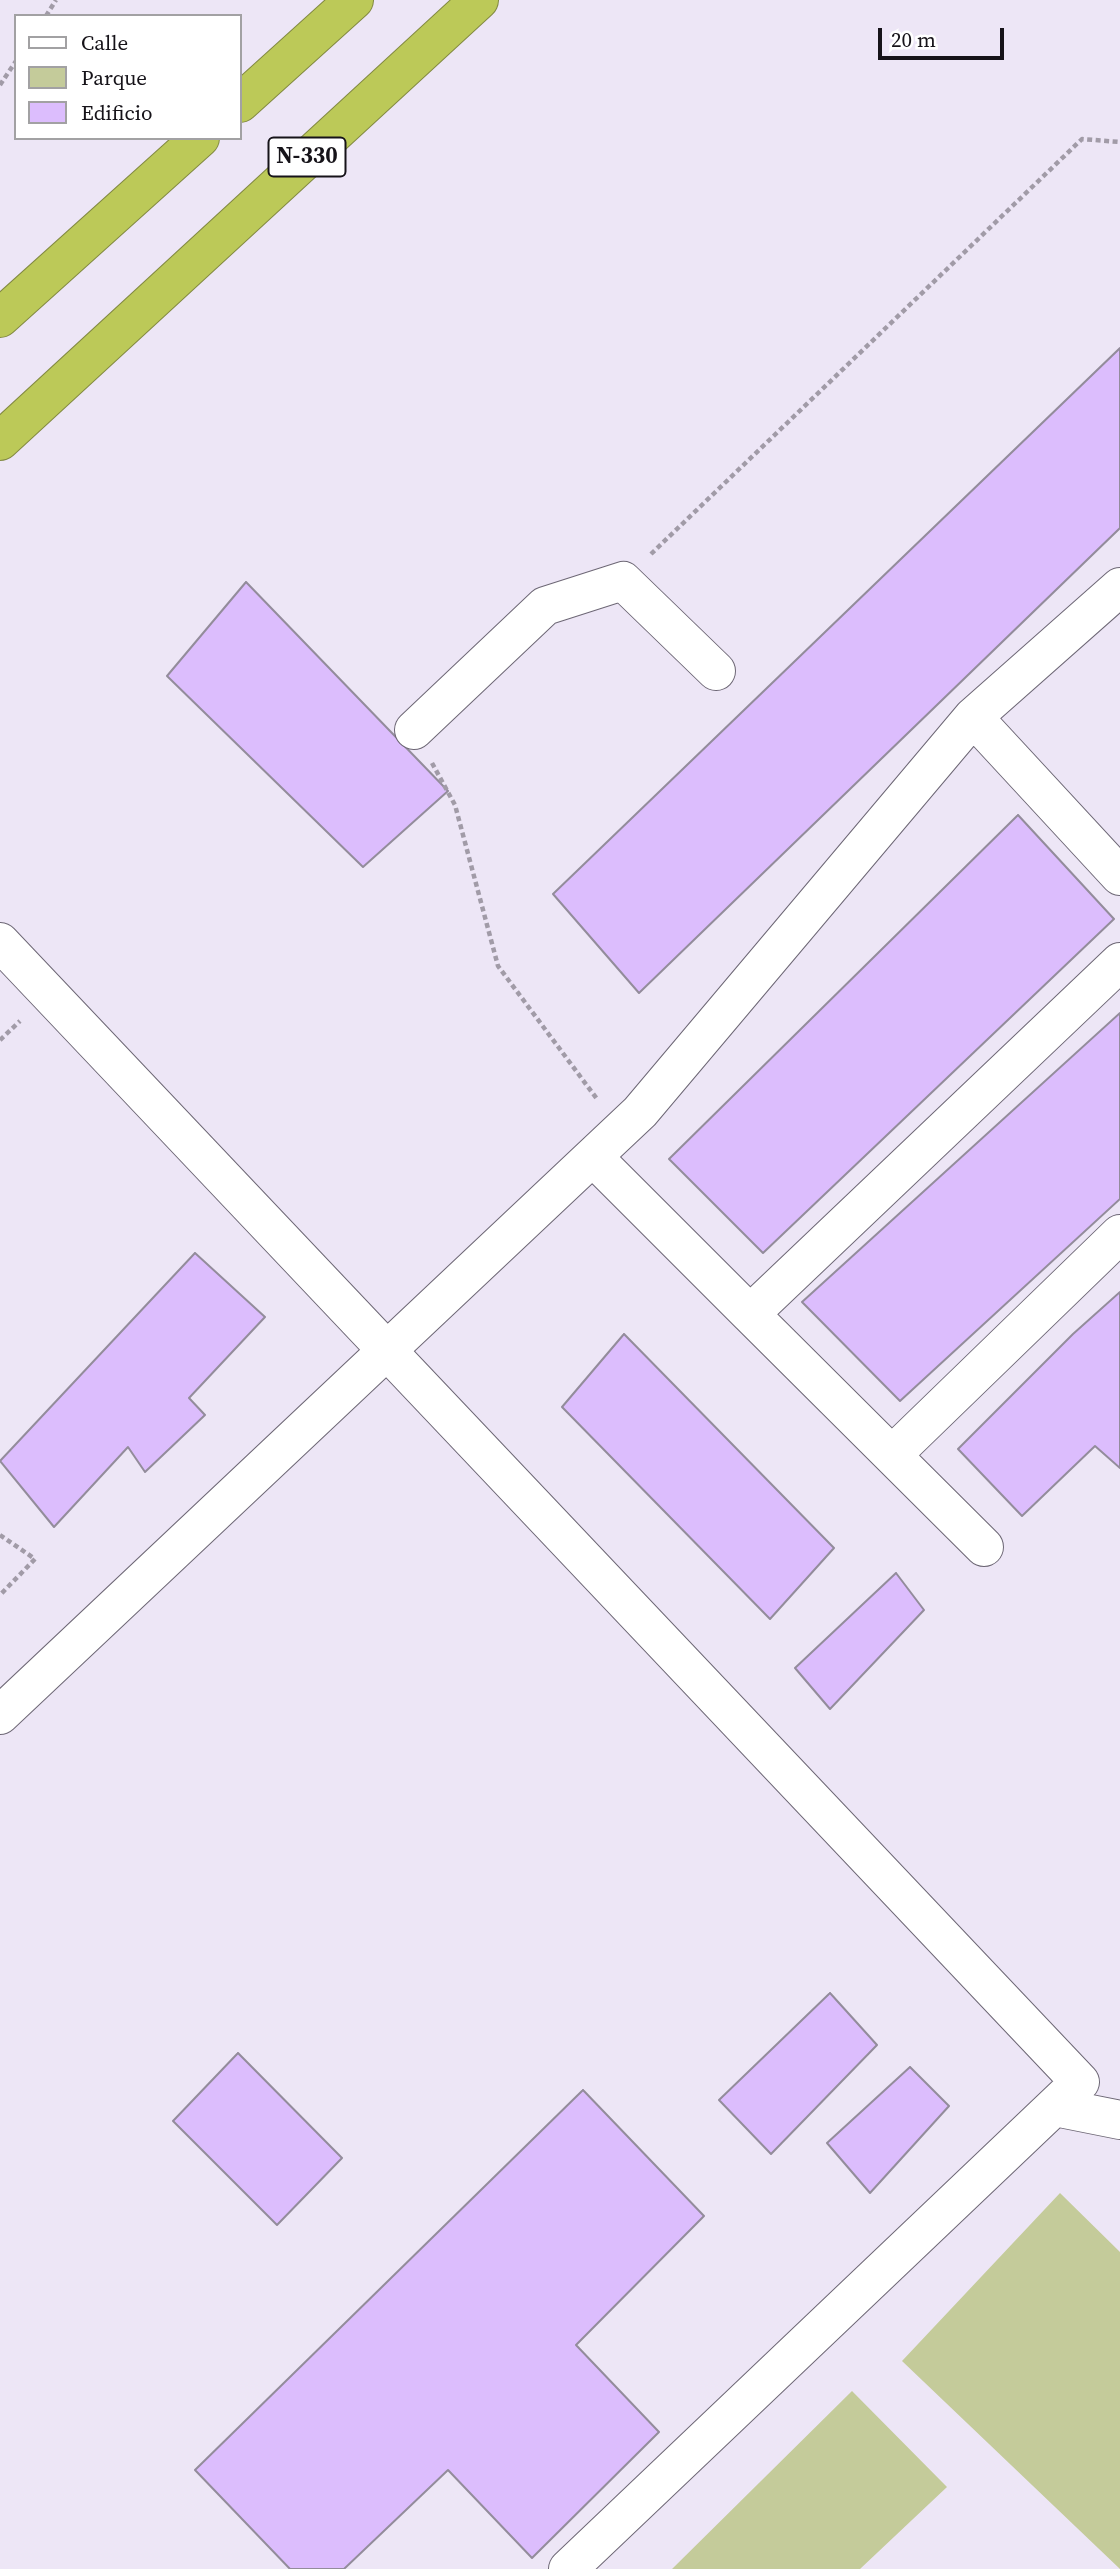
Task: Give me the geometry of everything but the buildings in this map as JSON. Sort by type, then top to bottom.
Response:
[{"type":"highway","name":"N-330","points":[[0,441],[479,0]]},
{"type":"highway","points":[[242,101],[350,3]]},
{"type":"highway","points":[[0,318],[198,140]]},
{"type":"lane","points":[[414,730],[545,606],[623,581],[716,671]]},
{"type":"lane","points":[[0,1715],[640,1112],[973,717],[1120,587]]},
{"type":"lane","points":[[973,717],[1120,876]]},
{"type":"lane","points":[[0,942],[1080,2082],[568,2569]]},
{"type":"lane","points":[[750,1314],[1120,962]]},
{"type":"lane","points":[[593,1157],[984,1547]]},
{"type":"lane","points":[[892,1455],[1120,1234]]},
{"type":"lane","points":[[1055,2107],[1120,2120]]},
{"type":"path","points":[[0,85],[14,64]]},
{"type":"path","points":[[623,581],[1082,139],[1120,142]]},
{"type":"path","points":[[414,730],[455,805],[498,966],[620,1131]]},
{"type":"path","points":[[0,1535],[35,1559],[0,1595]]},
{"type":"green space","points":[[1060,2193],[1120,2252],[1120,2569],[902,2361]]},
{"type":"green space","points":[[852,2391],[947,2487],[860,2569],[672,2569]]}]
